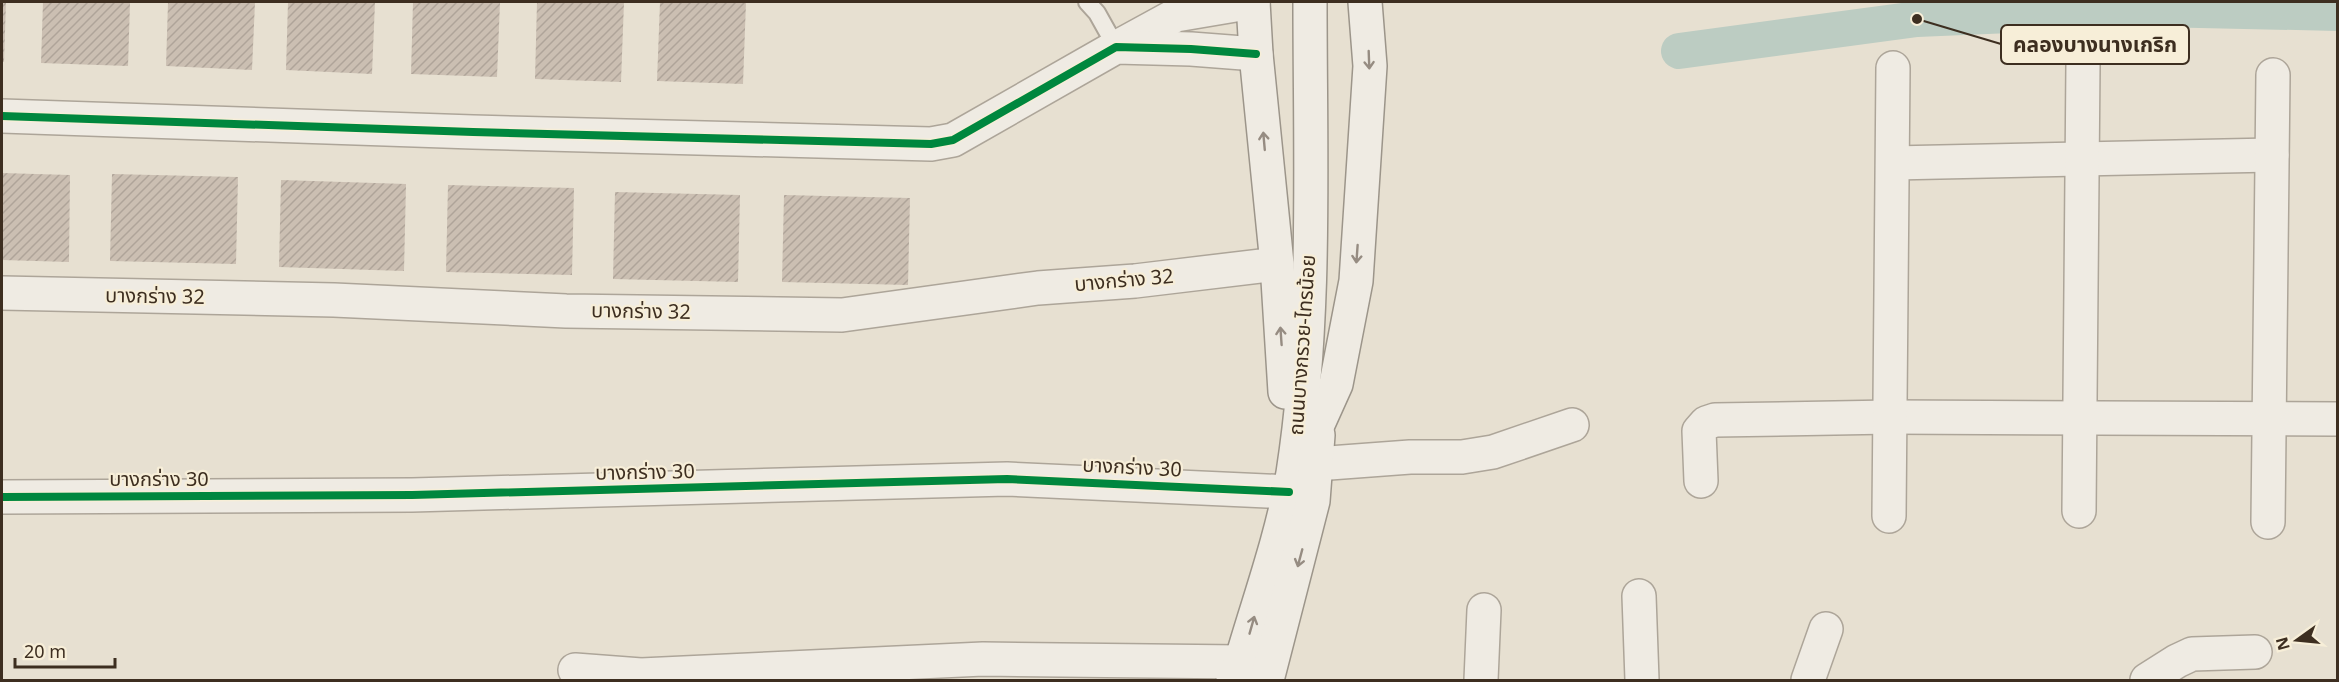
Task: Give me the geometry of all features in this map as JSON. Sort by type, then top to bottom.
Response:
[{"type":"street","points":[[2,116],[462,132],[931,144],[953,140],[1176,15],[1253,2],[1277,264],[1286,413],[1306,460],[1462,457],[1493,452],[1572,425]]},
{"type":"street","name":"ถนนบางกรวย-ไทรน้อย","points":[[1247,674],[1289,492],[1306,460],[1318,424],[1327,273],[1319,208],[1310,2]]},
{"type":"street","name":"ถนนบางกรวย-ไทรน้อย","points":[[1247,674],[1305,536],[1313,501],[1306,460],[1302,409],[1319,208],[1327,2]]},
{"type":"street","points":[[1318,424],[1336,384],[1356,281],[1370,66],[1365,2]]},
{"type":"street","points":[[1116,47],[1256,54]]},
{"type":"street","points":[[2079,511],[2083,64]]},
{"type":"street","points":[[1889,516],[1893,68]]},
{"type":"street","points":[[2268,522],[2273,75]]},
{"type":"street","points":[[1893,163],[2272,156]]},
{"type":"street","name":"บางกร่าง 32","points":[[2,293],[334,300],[566,311],[842,315],[1038,288],[1135,281],[1277,264]]},
{"type":"street","points":[[1701,481],[1699,431],[1706,423],[1715,420],[1891,417],[2337,418]]},
{"type":"street","name":"บางกร่าง 30","points":[[2,497],[412,495],[1007,479],[1289,492]]},
{"type":"street","points":[[1639,596],[1642,681]]},
{"type":"street","points":[[1481,681],[1484,610]]},
{"type":"street","points":[[1808,681],[1826,629]]},
{"type":"street","points":[[2147,681],[2192,654],[2255,652]]},
{"type":"street","points":[[575,670],[641,678],[983,659],[1247,674]]},
{"type":"lane","points":[[1087,2],[1097,13],[1116,47]]},
{"type":"building","points":[[2,2],[6,2],[4,62],[2,62]]},
{"type":"building","points":[[43,2],[130,2],[128,66],[41,63]]},
{"type":"building","points":[[168,2],[255,2],[252,70],[166,66]]},
{"type":"building","points":[[288,2],[375,2],[372,74],[286,70]]},
{"type":"building","points":[[413,2],[500,2],[497,77],[411,74]]},
{"type":"building","points":[[537,2],[624,2],[621,82],[535,79]]},
{"type":"building","points":[[660,2],[746,2],[743,84],[657,81]]},
{"type":"building","points":[[2,173],[70,175],[69,262],[2,260]]},
{"type":"building","points":[[112,174],[238,177],[236,264],[110,261]]},
{"type":"building","points":[[281,180],[406,184],[404,271],[279,267]]},
{"type":"building","points":[[448,185],[574,188],[572,275],[446,272]]},
{"type":"building","points":[[615,192],[740,195],[738,282],[613,279]]},
{"type":"building","points":[[784,195],[910,198],[908,285],[782,282]]},
{"type":"waterway","points":[[1679,51],[1917,19],[2156,9],[2338,13]]},
{"type":"cycle path","points":[[2,116],[473,132],[931,144],[953,140],[1116,47],[1256,54]]},
{"type":"cycle path","points":[[2,497],[412,495],[1007,479],[1289,492]]},
{"type":"place","name":"คลองบางนางเกริก","points":[[1917,19]]}]
